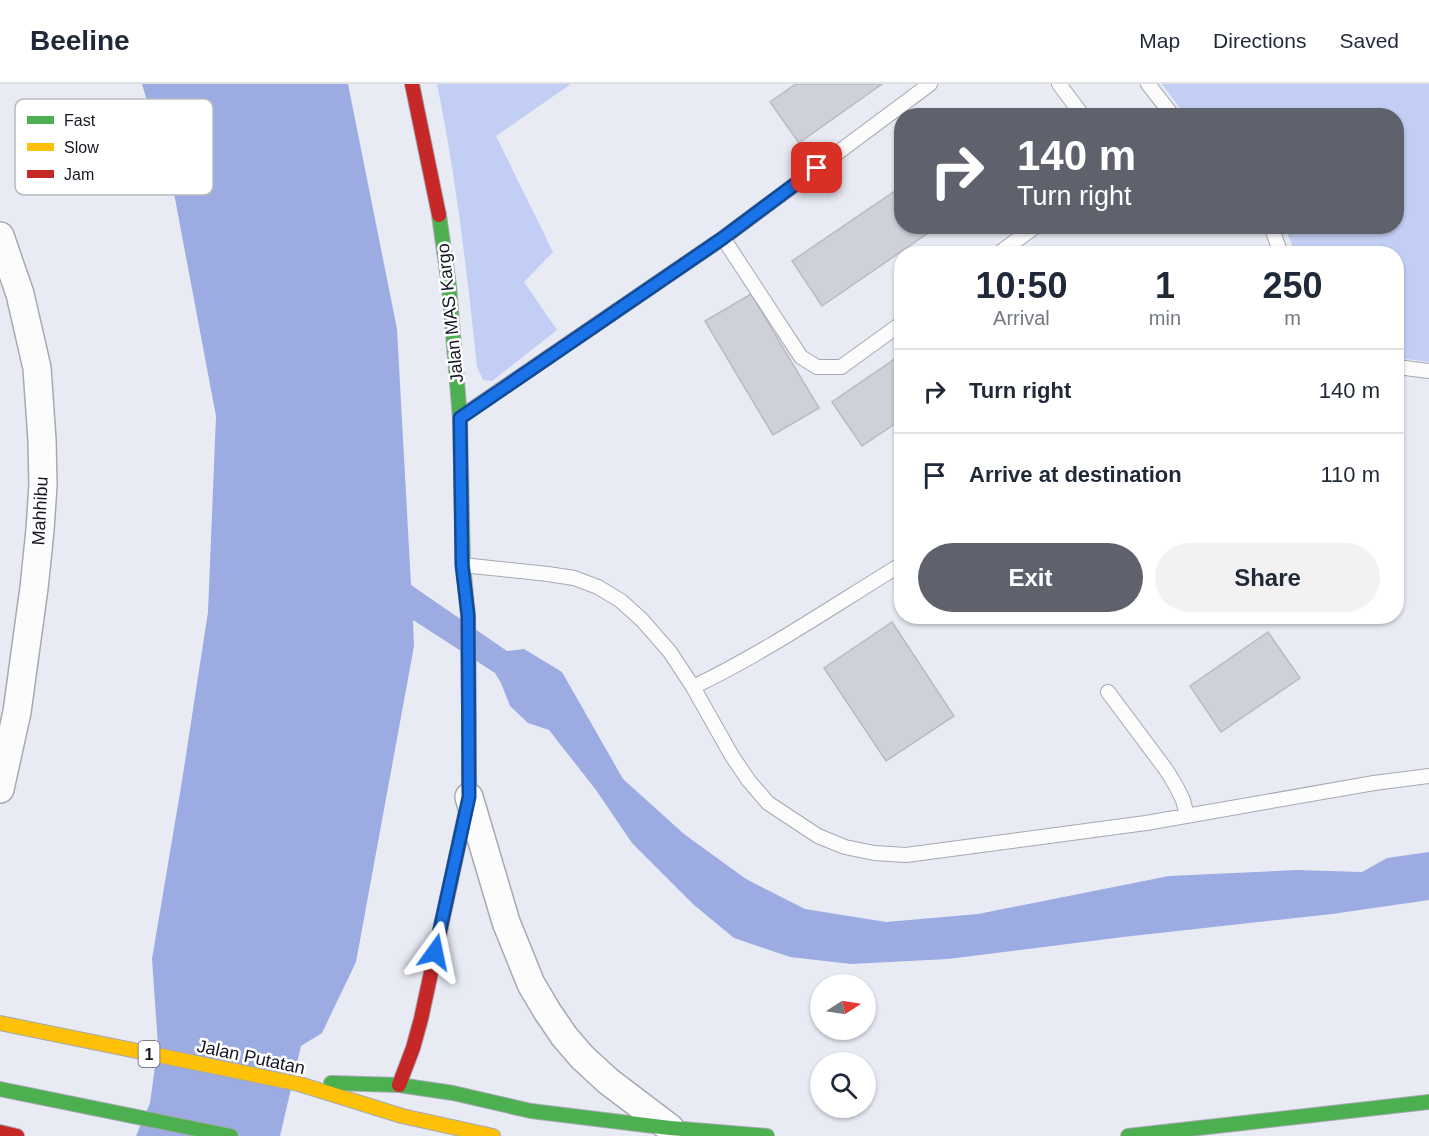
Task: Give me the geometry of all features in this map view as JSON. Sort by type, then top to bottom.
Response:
[{"type":"main road","name":"Jalan MAS Kargo","points":[[399,1084],[421,1019],[469,797],[468,615],[462,565],[460,418],[449,286],[437,202],[411,84]]},
{"type":"main road","name":"Jalan Putatan","points":[[0,1023],[299,1084],[402,1116],[493,1136]]},
{"type":"main road","points":[[299,1084],[342,1082],[399,1084],[453,1093],[531,1111],[670,1128],[767,1136]]},
{"type":"main road","points":[[0,1089],[231,1136]]},
{"type":"main road","points":[[1378,1108],[1429,1095]]},
{"type":"main road","points":[[1128,1136],[1429,1102]]},
{"type":"main road","points":[[0,1132],[17,1136]]},
{"type":"street","name":"Mahhibu","points":[[0,236],[20,294],[37,368],[43,485],[34,588],[8,709],[0,789]]},
{"type":"street","name":"Jalan MAS Kargo","points":[[469,797],[506,922],[531,984],[547,1011],[582,1058],[608,1081],[670,1128]]},
{"type":"lane","points":[[898,108],[930,84]]},
{"type":"lane","points":[[1059,84],[1077,108]]},
{"type":"lane","points":[[1148,84],[1167,108]]},
{"type":"lane","points":[[460,418],[723,238],[894,111]]},
{"type":"lane","points":[[1009,246],[1025,234]]},
{"type":"lane","points":[[723,238],[801,357],[817,367],[841,367],[894,329]]},
{"type":"lane","points":[[1404,368],[1429,371]]},
{"type":"lane","points":[[462,565],[574,578],[598,587],[621,601],[642,620],[670,652],[693,687],[732,756],[768,803],[818,836],[845,847],[874,853],[906,855],[1187,816],[1374,783],[1429,776]]},
{"type":"lane","points":[[693,687],[759,652],[894,569]]},
{"type":"lane","points":[[1108,692],[1167,771],[1183,800],[1187,816]]},
{"type":"shaded area","points":[[142,84],[348,84],[397,329],[411,585],[507,651],[524,649],[562,672],[623,779],[684,834],[746,879],[805,909],[886,922],[978,914],[1169,876],[1297,870],[1362,872],[1387,858],[1429,852],[1429,900],[1332,914],[948,959],[851,964],[790,957],[734,938],[694,905],[632,843],[596,790],[549,730],[528,723],[510,706],[495,673],[413,620],[414,646],[356,962],[322,1033],[301,1046],[280,1136],[136,1136],[150,1103],[158,1045],[152,959],[208,612],[216,416],[174,195],[213,195],[213,99],[146,99]]},
{"type":"shaded area","points":[[437,84],[571,84],[496,136],[553,252],[524,282],[557,330],[492,381],[483,380],[477,367],[450,154]]},
{"type":"shaded area","points":[[1162,84],[1429,84],[1429,362],[1404,358],[1404,246],[1292,246],[1288,234],[1404,234],[1404,108],[1180,108]]},
{"type":"building","points":[[796,84],[882,84],[799,143],[770,102]]},
{"type":"building","points":[[894,192],[894,234],[927,234],[909,246],[894,246],[894,256],[822,306],[792,261]]},
{"type":"building","points":[[751,294],[819,408],[773,435],[705,321]]},
{"type":"building","points":[[894,359],[894,424],[862,446],[832,402]]},
{"type":"building","points":[[892,622],[954,716],[886,761],[824,668]]},
{"type":"building","points":[[1268,632],[1300,678],[1221,732],[1190,686]]},
{"type":"traffic: fast","points":[[439,215],[449,286],[460,418],[463,565],[468,615],[469,711]]},
{"type":"traffic: fast","points":[[331,1083],[399,1085],[453,1093],[531,1111],[670,1128],[767,1136]]},
{"type":"traffic: fast","points":[[0,1089],[231,1136]]},
{"type":"traffic: fast","points":[[1128,1136],[1429,1102]]},
{"type":"traffic: slow","points":[[0,1023],[299,1084],[402,1116],[493,1136]]},
{"type":"traffic: jam","points":[[412,84],[439,215]]},
{"type":"traffic: jam","points":[[399,1085],[421,1019],[469,797],[469,711]]},
{"type":"traffic: jam","points":[[0,1132],[17,1136]]},
{"type":"route","points":[[435,952],[469,797],[468,615],[462,565],[460,418],[723,238],[817,168]]}]
